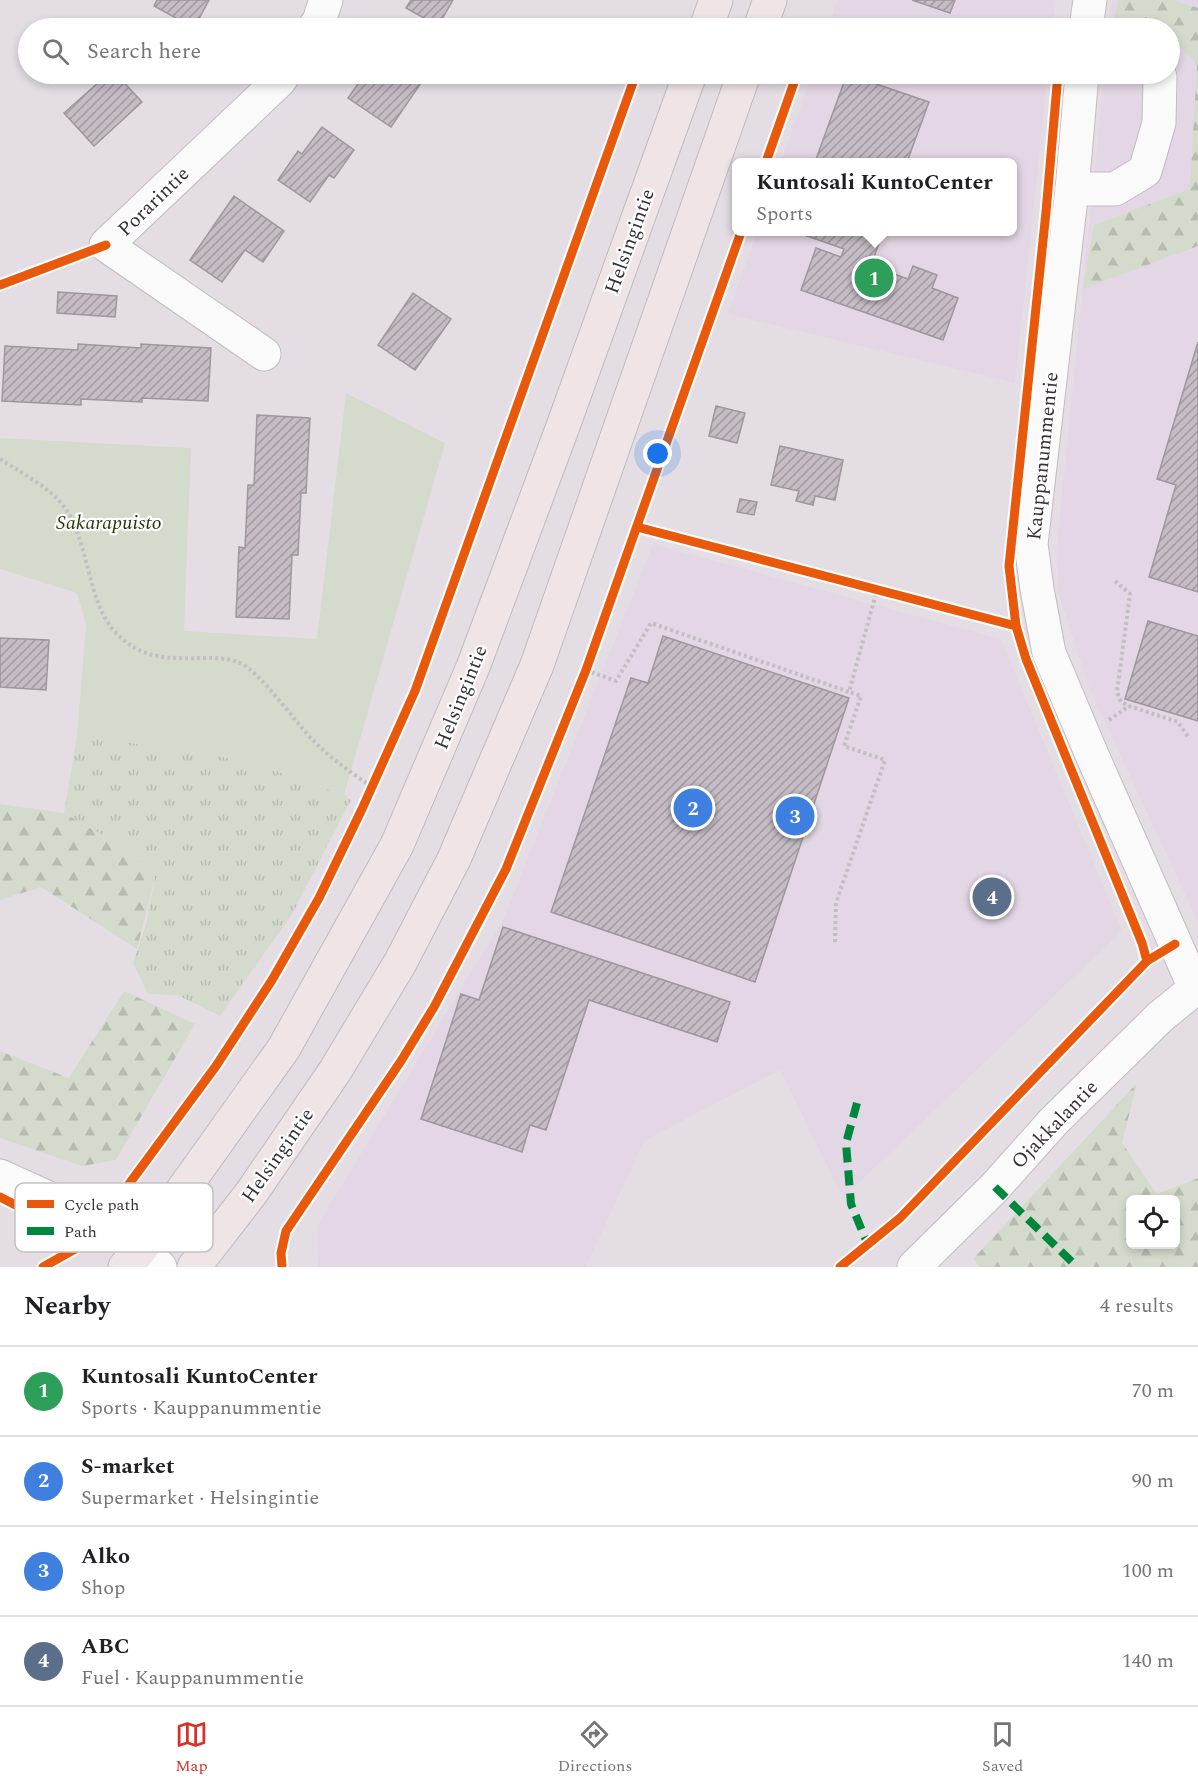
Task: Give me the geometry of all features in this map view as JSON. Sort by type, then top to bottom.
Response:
[{"type":"main road","points":[[710,18],[716,0]]},
{"type":"main road","points":[[764,18],[770,0]]},
{"type":"main road","name":"Helsingintie","points":[[194,1183],[284,1048],[397,845],[473,667],[686,84]]},
{"type":"main road","name":"Helsingintie","points":[[213,1242],[252,1192],[335,1071],[400,963],[453,859],[537,666],[741,84]]},
{"type":"main road","name":"Helsingintie","points":[[194,1267],[206,1252]]},
{"type":"street","points":[[320,18],[326,0]]},
{"type":"street","points":[[1087,18],[1090,0]]},
{"type":"street","name":"Porarintie","points":[[264,354],[106,245],[276,84]]},
{"type":"street","name":"Kauppanummentie","points":[[1081,84],[1031,544],[1037,589],[1050,653],[1092,755],[1196,987]]},
{"type":"street","points":[[1071,189],[1115,189],[1145,171],[1159,123],[1160,84]]},
{"type":"street","name":"Ojakkalantie","points":[[914,1267],[995,1187],[1053,1122],[1160,1017],[1196,987]]},
{"type":"street","points":[[0,1176],[15,1183]]},
{"type":"path","points":[[0,459],[55,496],[66,509],[81,544],[101,612],[116,633],[136,649],[160,658],[220,658],[241,663],[257,676],[315,743],[372,787]]},
{"type":"path","points":[[1115,581],[1130,594],[1117,692],[1121,702],[1178,722],[1189,738]]},
{"type":"path","points":[[865,587],[887,592]]},
{"type":"path","points":[[849,692],[877,590]]},
{"type":"path","points":[[586,670],[616,681],[651,623],[861,696],[844,746],[885,760],[836,903],[834,942]]},
{"type":"path","points":[[582,681],[590,659]]},
{"type":"path","points":[[1106,722],[1129,706]]},
{"type":"path","points":[[367,798],[377,776]]},
{"type":"shaded area","points":[[837,0],[1056,0],[1054,18],[831,18]]},
{"type":"shaded area","points":[[1112,0],[1198,0],[1198,922],[1090,690],[1059,595],[1056,552],[1103,84],[1180,84],[1180,18],[1109,18]]},
{"type":"shaded area","points":[[808,84],[1047,84],[1015,383],[728,314],[756,236],[1017,236],[1017,158],[782,158]]},
{"type":"shaded area","points":[[653,544],[1001,639],[1122,931],[843,1198],[780,1070],[644,1141],[586,1267],[318,1267],[317,1226],[504,918]]},
{"type":"green space","points":[[1118,0],[1174,0],[1198,8],[1198,246],[1083,289],[1094,225],[1190,189],[1197,64],[1180,47],[1180,18],[1114,18]]},
{"type":"green space","name":"Sakarapuisto","points":[[346,393],[445,443],[344,795],[249,761],[77,735],[86,625],[77,593],[0,569],[0,438],[191,448],[184,631],[317,639]]},
{"type":"green space","points":[[77,735],[249,761],[344,795],[351,800],[291,916],[220,1016],[177,995],[148,994],[133,963],[146,924],[155,877],[119,845],[64,813]]},
{"type":"green space","points":[[0,804],[64,813],[119,845],[155,877],[137,949],[41,887],[0,900]]},
{"type":"green space","points":[[124,991],[195,1024],[116,1160],[82,1166],[0,1138],[0,1051],[69,1078]]},
{"type":"green space","points":[[1137,1083],[1122,1143],[1157,1194],[1198,1178],[1198,1267],[980,1267],[973,1259]]},
{"type":"building","points":[[157,0],[209,0],[199,18],[176,18],[154,6]]},
{"type":"building","points":[[411,0],[453,0],[443,18],[424,18],[406,8]]},
{"type":"building","points":[[912,0],[955,0],[950,13]]},
{"type":"building","points":[[97,84],[125,84],[142,102],[94,146],[64,113]]},
{"type":"building","points":[[358,84],[420,84],[391,127],[348,98]]},
{"type":"building","points":[[843,84],[876,84],[929,102],[908,158],[816,158]]},
{"type":"building","points":[[322,127],[354,150],[334,178],[329,175],[310,202],[278,180],[298,151],[302,154]]},
{"type":"building","points":[[234,196],[284,231],[263,262],[245,250],[222,282],[190,260]]},
{"type":"building","points":[[807,236],[882,236],[873,260],[866,257],[864,263],[908,279],[913,266],[937,275],[932,288],[958,298],[943,340],[801,290],[816,248],[841,257],[844,249]]},
{"type":"building","points":[[58,292],[117,296],[115,317],[57,313]]},
{"type":"building","points":[[413,293],[451,319],[415,370],[378,345]]},
{"type":"building","points":[[1198,342],[1198,592],[1149,577],[1176,485],[1157,479]]},
{"type":"building","points":[[78,344],[141,348],[141,344],[211,348],[208,401],[142,398],[142,402],[81,399],[81,405],[2,401],[5,346],[78,350]]},
{"type":"building","points":[[716,406],[745,413],[737,443],[709,436]]},
{"type":"building","points":[[257,415],[310,418],[306,493],[301,493],[298,555],[292,555],[289,619],[236,617],[239,547],[245,548],[248,485],[254,485]]},
{"type":"building","points":[[780,446],[843,460],[835,500],[815,496],[813,505],[796,501],[799,491],[771,485]]},
{"type":"building","points":[[740,499],[757,502],[754,515],[737,512]]},
{"type":"building","points":[[1148,621],[1198,636],[1198,721],[1125,699]]},
{"type":"building","points":[[663,636],[849,698],[755,982],[551,912],[631,678],[648,683]]},
{"type":"building","points":[[0,638],[49,640],[46,690],[0,687]]},
{"type":"building","points":[[984,879],[1009,888],[1000,915],[974,906]]},
{"type":"building","points":[[503,927],[730,1002],[717,1042],[589,1000],[546,1130],[530,1125],[522,1152],[421,1119],[461,994],[479,1000]]},
{"type":"marked path","points":[[857,1103],[846,1143],[851,1204],[868,1245]]},
{"type":"marked path","points":[[995,1187],[1075,1265]]},
{"type":"cycle path","points":[[130,1183],[216,1066],[272,980],[319,898],[362,809],[415,691],[632,84]]},
{"type":"cycle path","points":[[767,158],[793,84]]},
{"type":"cycle path","points":[[1057,84],[1009,566],[1016,626],[1026,659],[1142,943],[1147,961]]},
{"type":"cycle path","points":[[282,1267],[281,1253],[286,1231],[401,1061],[434,1007],[506,869],[586,670],[740,236]]},
{"type":"cycle path","points":[[0,285],[106,245]]},
{"type":"cycle path","points":[[637,527],[1016,626]]},
{"type":"cycle path","points":[[840,1267],[900,1218],[1147,961],[1175,944]]},
{"type":"cycle path","points":[[0,1197],[15,1205]]},
{"type":"cycle path","points":[[43,1267],[70,1252]]},
{"type":"place","name":"Kuntosali KuntoCenter","points":[[874,278]]},
{"type":"place","name":"S-market","points":[[693,808]]},
{"type":"place","name":"Alko","points":[[795,816]]},
{"type":"place","name":"ABC","points":[[992,897]]}]
